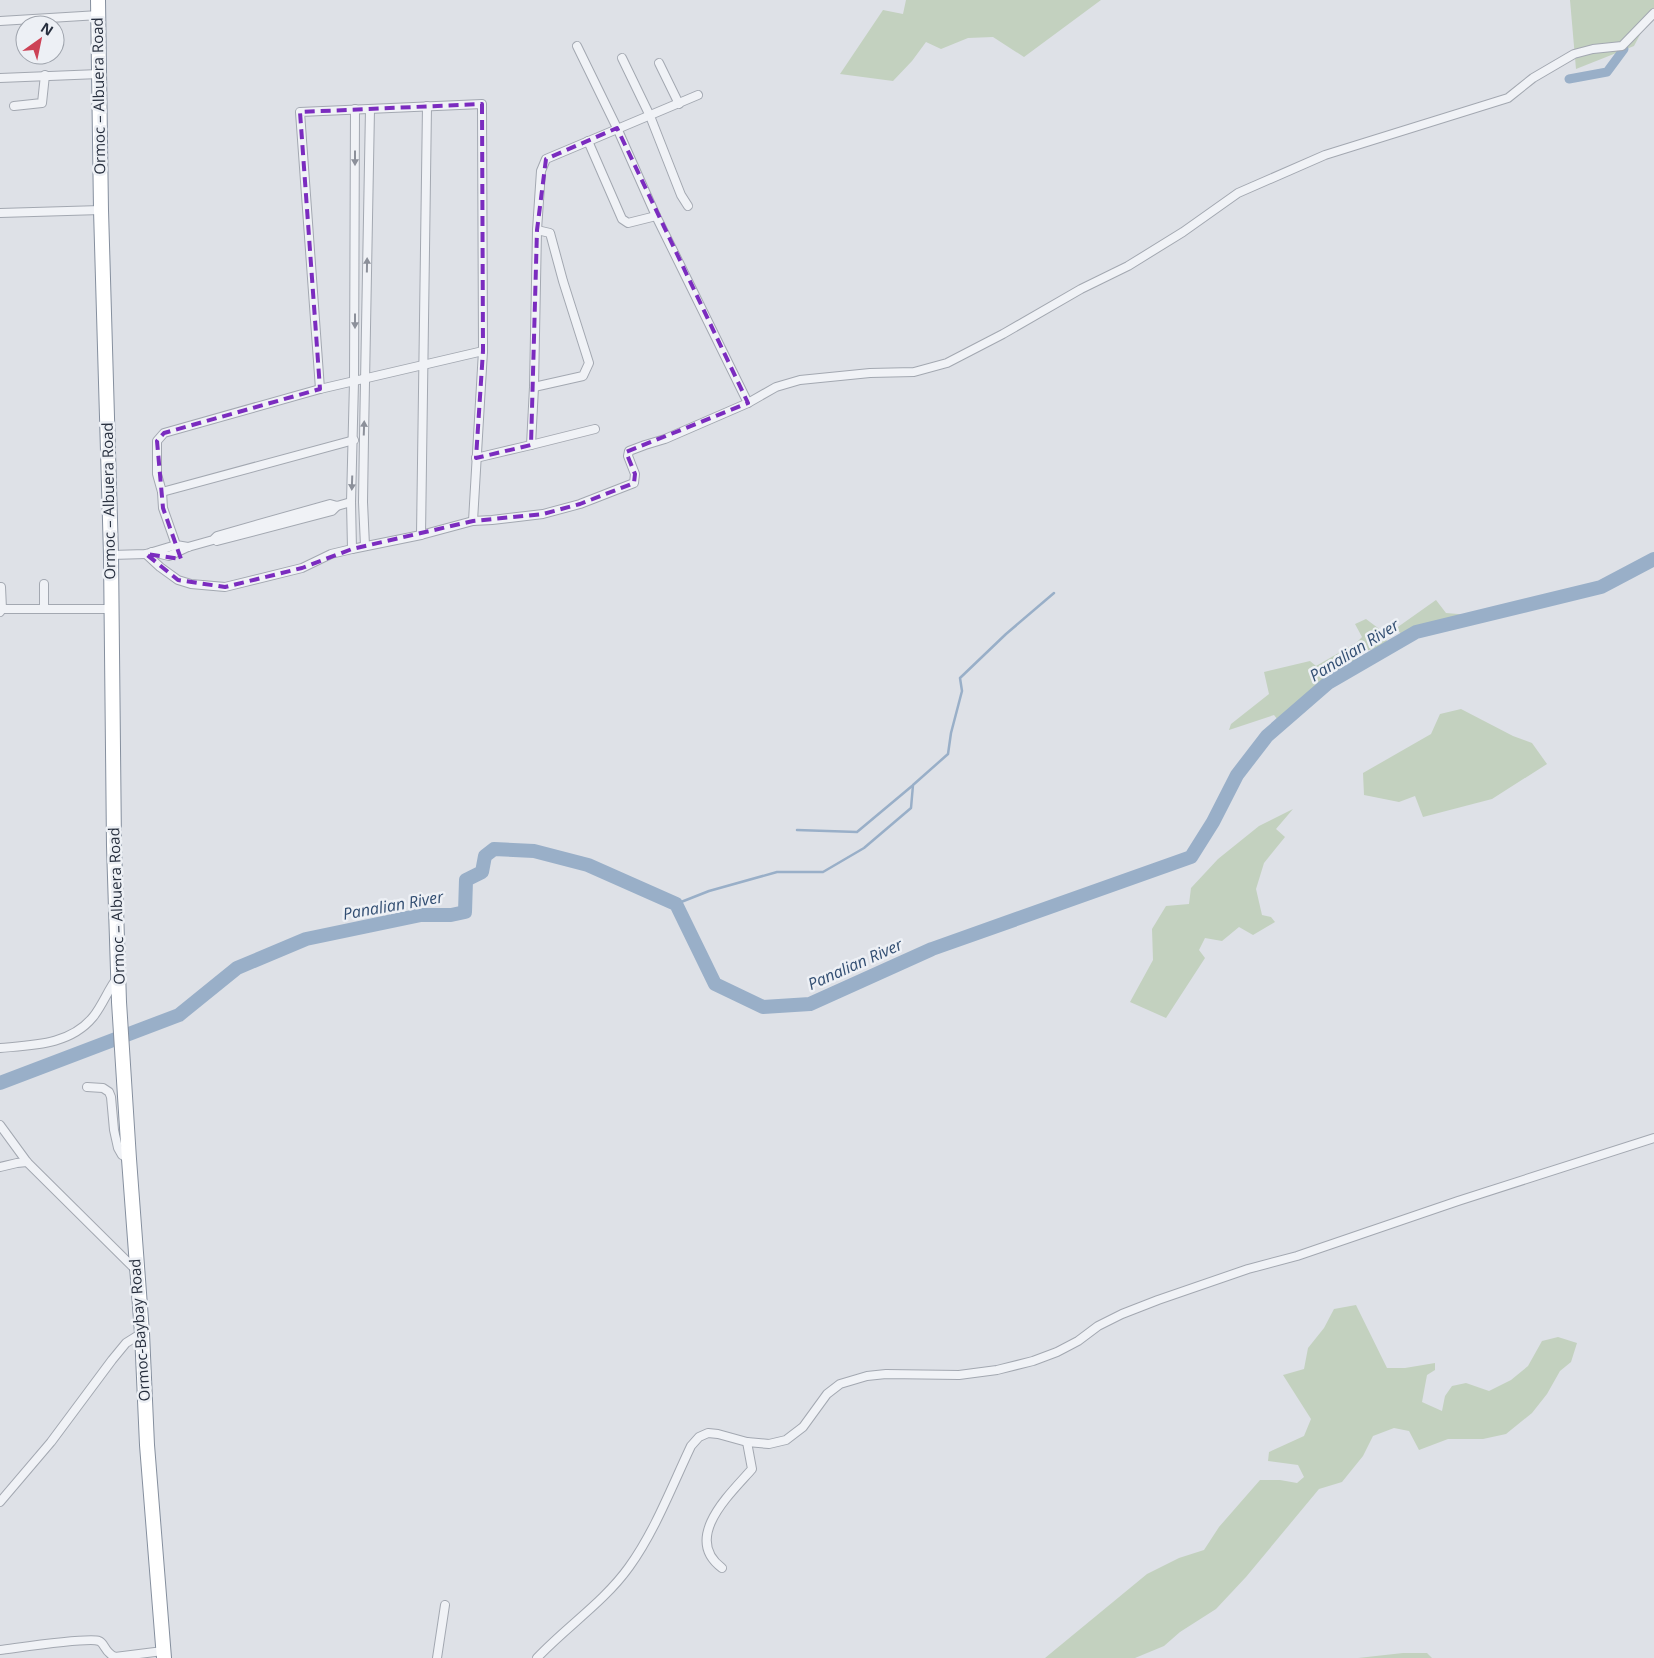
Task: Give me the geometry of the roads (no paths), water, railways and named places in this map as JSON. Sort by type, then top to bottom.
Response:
[{"type":"highway","name":"Ormoc – Albuera Road","points":[[98,0],[101,210],[111,555],[114,846],[119,1002]]},
{"type":"highway","name":"Ormoc-Baybay Road","points":[[119,1002],[142,1334],[147,1445],[164,1655]]},
{"type":"street","points":[[149,553],[160,567],[178,580],[191,584],[225,587],[302,568],[331,554],[352,549],[421,536],[473,521],[543,514],[580,504],[634,483],[635,474],[628,456],[629,451],[645,444],[665,439],[748,404],[776,387],[800,380],[870,373],[914,372],[947,364],[1081,289],[1128,266],[1183,232],[1238,193],[1324,155],[1508,98],[1534,78],[1574,54],[1622,46],[1654,13]]},
{"type":"street","points":[[0,21],[99,15]]},
{"type":"street","points":[[577,46],[618,128],[656,216],[748,404]]},
{"type":"street","points":[[622,58],[650,116],[681,194],[688,206]]},
{"type":"street","points":[[658,62],[679,104]]},
{"type":"street","points":[[0,78],[99,74]]},
{"type":"street","points":[[14,106],[42,103],[45,75]]},
{"type":"street","points":[[531,444],[537,230],[541,171],[546,160],[698,95]]},
{"type":"street","points":[[320,389],[300,112],[482,104],[483,351],[473,521]]},
{"type":"street","points":[[421,536],[427,106]]},
{"type":"street","points":[[352,549],[355,109]]},
{"type":"street","points":[[365,546],[363,502],[370,109]]},
{"type":"street","points":[[588,141],[622,219],[628,223],[656,216]]},
{"type":"street","points":[[0,213],[101,210]]},
{"type":"street","points":[[534,386],[583,376],[589,363],[550,233],[537,230]]},
{"type":"street","points":[[176,545],[163,508],[162,492],[157,474],[157,441],[164,433],[320,389],[483,351]]},
{"type":"street","points":[[476,458],[595,429]]},
{"type":"street","points":[[162,492],[354,440]]},
{"type":"street","points":[[111,555],[149,553],[169,556],[188,547],[213,540],[216,536],[330,504],[337,506],[351,502]]},
{"type":"street","points":[[149,553],[176,545],[188,547]]},
{"type":"street","points":[[44,584],[44,609]]},
{"type":"street","points":[[0,587],[1,610],[112,609]]},
{"type":"street","points":[[0,1048],[45,1043],[66,1038],[82,1028],[93,1017],[119,974]]},
{"type":"street","points":[[87,1087],[103,1088],[109,1092],[118,1148],[122,1155],[129,1159]]},
{"type":"street","points":[[0,1125],[28,1162],[137,1271]]},
{"type":"street","points":[[537,1658],[613,1586],[629,1567],[657,1520],[691,1446],[699,1437],[708,1433],[718,1434],[747,1442],[769,1444],[786,1440],[802,1427],[827,1394],[840,1384],[867,1376],[886,1374],[959,1375],[997,1370],[1033,1361],[1078,1341],[1098,1326],[1122,1314],[1158,1300],[1248,1269],[1298,1256],[1458,1200],[1654,1138]]},
{"type":"street","points":[[0,1167],[17,1162],[28,1162]]},
{"type":"street","points":[[0,1502],[51,1442],[126,1343],[142,1334]]},
{"type":"street","points":[[722,1568],[714,1562],[707,1548],[709,1524],[717,1510],[752,1469],[747,1442]]},
{"type":"street","points":[[437,1658],[445,1606]]},
{"type":"street","points":[[0,1650],[98,1640],[109,1654],[116,1657],[164,1655]]},
{"type":"waterway","points":[[1569,79],[1607,72],[1624,49]]},
{"type":"waterway","name":"Panalian River","points":[[0,1083],[179,1015],[237,968],[306,939],[421,915],[451,915],[465,912],[466,880],[482,872],[485,856],[494,849],[534,851],[588,865],[676,904],[715,984],[763,1007],[810,1004],[932,949],[1191,857],[1213,822],[1237,775],[1267,736],[1328,683],[1416,632],[1601,587],[1654,559]]},
{"type":"waterway","points":[[676,904],[709,891],[777,872],[823,872],[864,848],[911,808],[913,785],[948,754],[951,733],[962,691],[960,678],[1006,634],[1054,593]]},
{"type":"waterway","points":[[797,830],[857,832],[912,786]]}]
